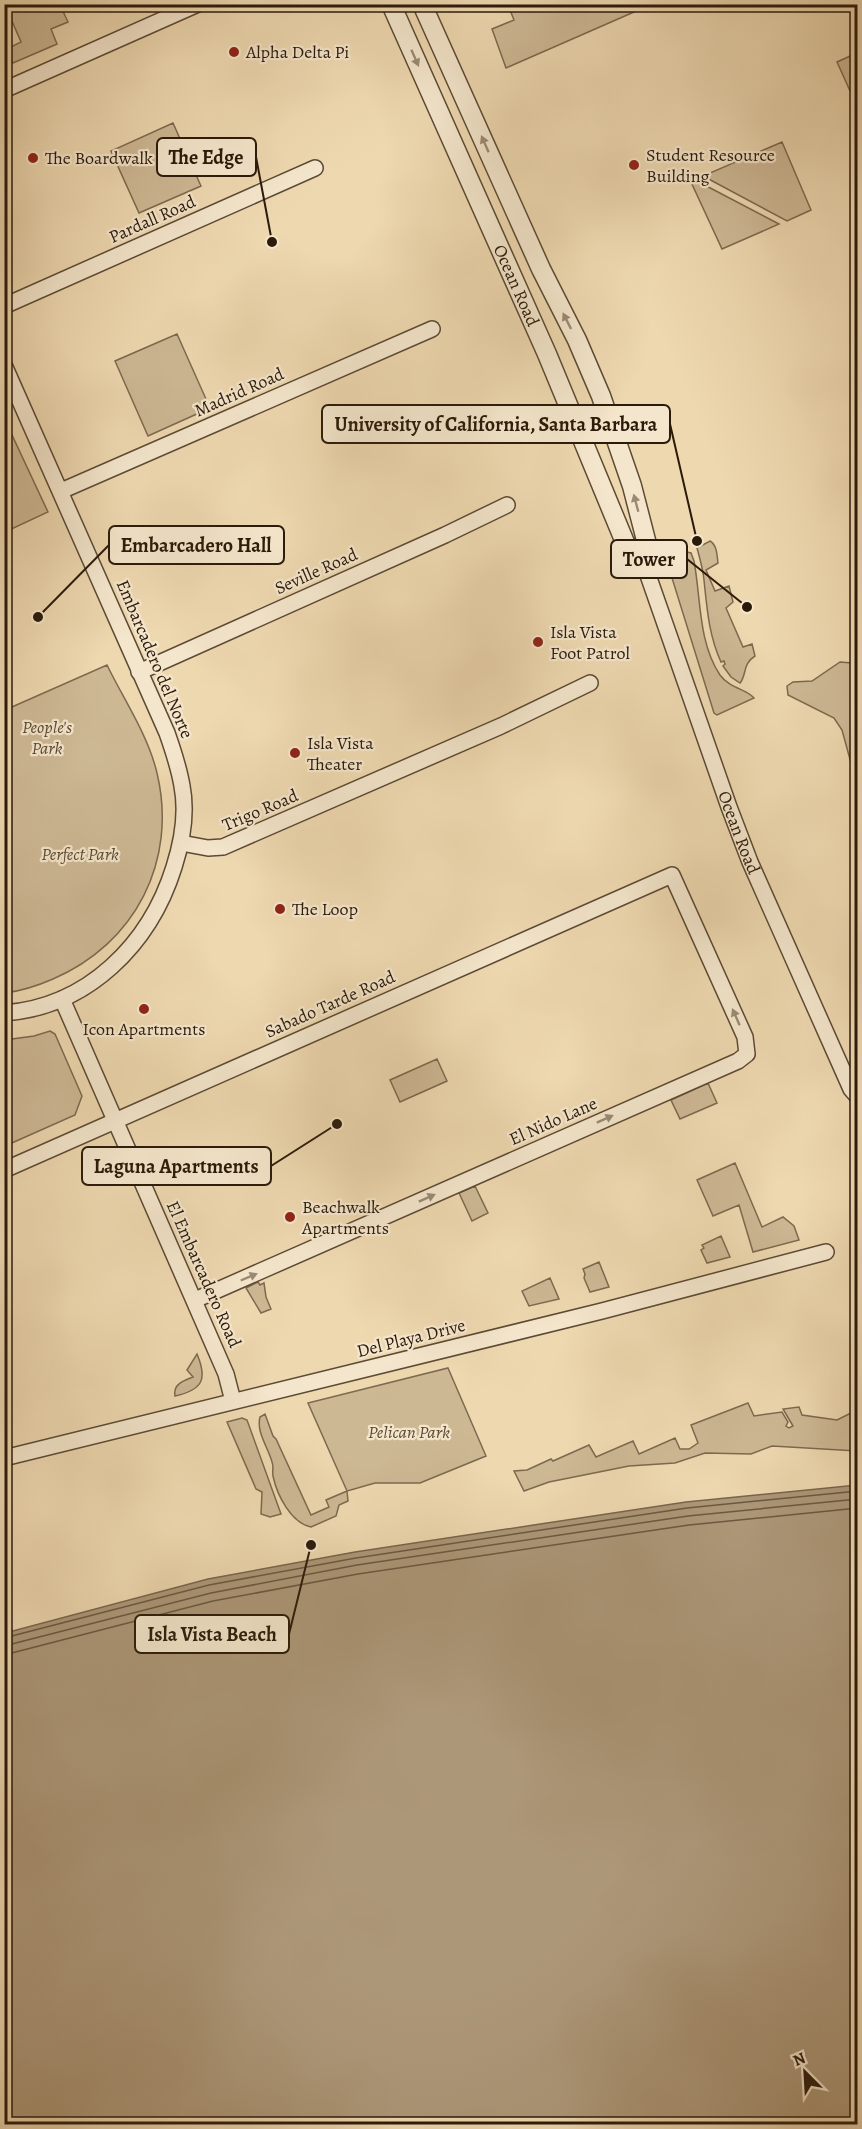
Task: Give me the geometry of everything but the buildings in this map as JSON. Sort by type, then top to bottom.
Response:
[{"type":"street","points":[[4,90],[198,4]]},
{"type":"street","name":"Ocean Road","points":[[391,4],[547,354],[631,557],[642,558]]},
{"type":"street","name":"Ocean Road","points":[[422,4],[541,269],[577,340],[601,396],[632,486],[648,548],[642,558]]},
{"type":"street","name":"Pardall Road","points":[[4,306],[315,168]]},
{"type":"street","name":"Madrid Road","points":[[61,491],[432,329]]},
{"type":"street","name":"Embarcadero del Norte","points":[[4,365],[176,758],[183,788],[181,843]]},
{"type":"street","name":"Seville Road","points":[[140,672],[507,505]]},
{"type":"street","name":"Ocean Road","points":[[642,558],[750,862],[851,1089],[858,1096]]},
{"type":"street","name":"Trigo Road","points":[[181,843],[208,848],[223,847],[501,726],[590,683]]},
{"type":"street","points":[[4,1013],[34,1008],[62,999],[118,962],[142,934],[163,898],[181,843]]},
{"type":"street","name":"Sabado Tarde Road","points":[[4,1170],[672,875]]},
{"type":"street","name":"El Nido Lane","points":[[195,1300],[738,1061],[747,1054],[745,1037],[672,875]]},
{"type":"street","name":"El Embarcadero Road","points":[[62,999],[195,1300],[226,1374],[233,1401]]},
{"type":"street","name":"Del Playa Drive","points":[[4,1458],[652,1299],[826,1252]]},
{"type":"green space","points":[[5,5],[60,5],[68,22],[51,29],[57,44],[13,63],[10,57],[5,60],[5,50],[21,42]]},
{"type":"green space","points":[[523,5],[650,5],[506,68],[492,29],[514,20],[510,10]]},
{"type":"green space","points":[[857,53],[857,101],[855,102],[837,62]]},
{"type":"green space","points":[[173,123],[201,186],[139,213],[111,151]]},
{"type":"green space","points":[[782,142],[811,210],[787,221],[703,176]]},
{"type":"green space","points":[[695,180],[779,224],[722,249],[691,182]]},
{"type":"green space","points":[[177,334],[210,408],[148,436],[115,361]]},
{"type":"green space","points":[[5,420],[48,512],[4,532]]},
{"type":"green space","points":[[710,541],[715,548],[718,563],[706,570],[715,591],[729,586],[733,602],[726,608],[743,647],[752,644],[755,656],[748,662],[740,683],[731,677],[723,666],[724,661],[721,662],[711,632],[703,572],[697,548]]},
{"type":"green space","points":[[687,552],[691,553],[694,561],[701,620],[713,662],[724,680],[754,698],[717,715],[714,713],[667,562]]},
{"type":"green space","points":[[840,662],[852,663],[857,673],[857,785],[842,730],[834,718],[788,695],[787,686],[793,682],[812,681]]},
{"type":"green space","name":"Perfect Park","points":[[107,665],[142,731],[157,773],[162,806],[161,837],[155,868],[144,896],[127,922],[107,944],[82,964],[53,979],[29,988],[5,993],[5,710]]},
{"type":"green space","points":[[50,1031],[55,1034],[82,1096],[75,1115],[5,1146],[5,1040]]},
{"type":"green space","points":[[437,1059],[447,1081],[400,1102],[390,1080]]},
{"type":"green space","points":[[708,1083],[717,1103],[680,1119],[671,1100]]},
{"type":"green space","points":[[735,1163],[762,1227],[783,1217],[794,1226],[799,1240],[753,1252],[739,1205],[713,1216],[697,1180]]},
{"type":"green space","points":[[475,1186],[488,1213],[472,1221],[459,1193]]},
{"type":"green space","points":[[721,1236],[730,1257],[707,1263],[701,1250],[704,1248],[702,1245]]},
{"type":"green space","points":[[599,1262],[609,1287],[590,1292],[583,1269]]},
{"type":"green space","points":[[550,1278],[559,1299],[529,1306],[522,1291]]},
{"type":"green space","points":[[258,1282],[260,1285],[264,1283],[271,1309],[261,1313],[246,1288]]},
{"type":"green space","points":[[197,1354],[202,1371],[200,1382],[191,1391],[175,1396],[177,1386],[193,1377],[187,1370]]},
{"type":"green space","name":"Pelican Park","points":[[448,1368],[486,1456],[420,1483],[375,1483],[347,1491],[308,1403]]},
{"type":"green space","points":[[748,1403],[754,1416],[782,1412],[788,1422],[786,1426],[789,1428],[793,1426],[783,1409],[799,1407],[802,1415],[837,1420],[857,1410],[857,1451],[772,1446],[751,1454],[705,1453],[675,1463],[629,1466],[549,1482],[524,1491],[514,1471],[527,1470],[551,1459],[553,1461],[589,1445],[596,1457],[633,1441],[639,1454],[675,1438],[680,1449],[689,1449],[698,1443],[691,1425]]},
{"type":"green space","points":[[265,1414],[273,1436],[311,1515],[329,1507],[326,1500],[347,1491],[348,1501],[339,1505],[336,1516],[311,1527],[297,1520],[286,1507],[278,1491],[273,1476],[273,1464],[260,1428],[260,1417]]},
{"type":"green space","points":[[242,1418],[247,1420],[281,1514],[270,1517],[261,1514],[262,1492],[256,1489],[227,1422]]},
{"type":"water","points":[[857,1485],[857,2124],[5,2124],[5,1633],[208,1579],[355,1552],[686,1502]]},
{"type":"place","name":"Alpha Delta Pi","points":[[234,52]]},
{"type":"place","name":"The Boardwalk","points":[[33,158]]},
{"type":"place","name":"Student Resource Building","points":[[634,165]]},
{"type":"place","name":"The Edge","points":[[272,242]]},
{"type":"place","name":"University of California, Santa Barbara","points":[[697,541]]},
{"type":"place","name":"Tower","points":[[747,607]]},
{"type":"place","name":"Embarcadero Hall","points":[[38,617]]},
{"type":"place","name":"Isla Vista Foot Patrol","points":[[538,642]]},
{"type":"place","name":"Isla Vista Theater","points":[[295,753]]},
{"type":"place","name":"The Loop","points":[[280,909]]},
{"type":"place","name":"Icon Apartments","points":[[144,1009]]},
{"type":"place","name":"Laguna Apartments","points":[[337,1124]]},
{"type":"place","name":"Beachwalk Apartments","points":[[290,1217]]},
{"type":"place","name":"Isla Vista Beach","points":[[311,1545]]},
{"type":"park label","name":"People's Park","points":[[47,737]]}]
